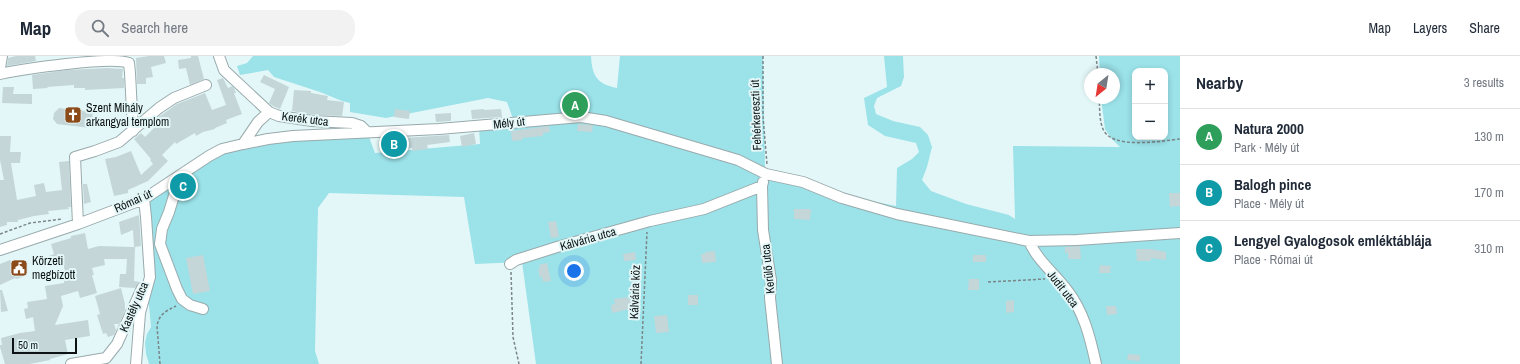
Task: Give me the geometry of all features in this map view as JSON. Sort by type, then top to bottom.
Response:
[{"type":"street","points":[[0,68],[2,56]]},
{"type":"street","name":"Kerék utca","points":[[219,56],[224,70],[269,112],[279,116],[312,121],[352,123],[361,126],[367,132]]},
{"type":"street","points":[[0,74],[51,64],[111,58],[125,61],[129,63],[133,131]]},
{"type":"street","points":[[78,224],[75,157],[119,142],[159,108],[174,98],[206,85]]},
{"type":"street","points":[[243,144],[258,122],[269,112]]},
{"type":"street","name":"Mély út","points":[[243,144],[281,138],[439,129],[533,120],[588,117],[738,160],[766,174],[804,182],[842,198],[897,214],[1029,241],[1077,240],[1180,233]]},
{"type":"street","name":"Római út","points":[[0,250],[78,224],[144,199],[209,156],[222,149],[243,144]]},
{"type":"street","name":"Kerülő utca","points":[[766,174],[762,186],[762,223],[771,280],[770,298],[776,364]]},
{"type":"street","points":[[180,176],[162,229],[160,244],[182,299],[190,305],[203,309]]},
{"type":"street","name":"Kálvária utca","points":[[510,264],[516,260],[650,221],[704,209],[762,186]]},
{"type":"street","name":"Kastély utca","points":[[106,361],[117,344],[134,304],[150,274],[144,199]]},
{"type":"street","name":"Judit utca","points":[[1029,241],[1038,257],[1073,299],[1083,317],[1096,364]]},
{"type":"street","points":[[136,364],[140,313],[150,274]]},
{"type":"street","points":[[71,364],[106,361]]},
{"type":"path","name":"Fehérkereszti út","points":[[763,56],[764,117],[767,166],[766,174]]},
{"type":"path","points":[[1096,56],[1097,68]]},
{"type":"path","points":[[1100,104],[1101,123],[1103,130],[1108,137],[1120,142],[1180,139]]},
{"type":"path","points":[[0,234],[30,224],[67,218],[78,224]]},
{"type":"path","name":"Kálvária köz","points":[[641,364],[645,252],[647,231],[650,221]]},
{"type":"path","points":[[510,264],[513,336],[519,364]]},
{"type":"path","points":[[988,282],[1057,279]]},
{"type":"path","points":[[160,364],[157,326],[158,320],[166,311],[180,303],[182,299]]},
{"type":"shaded area","points":[[253,56],[591,56],[594,74],[597,78],[605,84],[617,88],[620,56],[763,56],[765,168],[803,178],[852,197],[896,206],[897,168],[912,159],[919,152],[916,143],[885,136],[868,125],[864,98],[887,87],[884,56],[903,56],[904,77],[901,86],[877,98],[874,106],[876,114],[893,121],[920,127],[928,135],[932,147],[922,180],[931,191],[966,204],[1009,215],[1015,219],[1013,146],[1120,147],[1105,129],[1102,104],[1120,104],[1120,68],[1100,68],[1099,56],[1180,56],[1180,364],[536,364],[522,262],[475,264],[464,197],[329,193],[318,208],[315,351],[319,364],[149,364],[145,343],[147,334],[151,327],[149,305],[142,303],[148,286],[144,199],[222,149],[367,132],[375,153],[480,144],[479,126],[513,122],[507,102],[488,98],[386,118],[350,112],[350,103],[274,77],[268,70],[240,75],[237,66],[247,63]]},
{"type":"building","points":[[16,56],[35,56],[36,61],[7,66],[8,58]]},
{"type":"building","points":[[164,56],[166,63],[151,67],[153,77],[146,78],[146,84],[137,84],[136,58]]},
{"type":"building","points":[[191,56],[198,56],[204,79],[190,85],[186,68],[179,69],[178,60],[191,58]]},
{"type":"building","points":[[107,68],[123,69],[122,78],[124,78],[124,88],[85,90],[85,88],[74,88],[74,85],[33,89],[32,75],[67,70]]},
{"type":"building","points":[[264,75],[289,87],[280,109],[269,103],[275,89],[260,82]]},
{"type":"building","points":[[223,78],[228,88],[232,86],[234,88],[236,93],[234,93],[242,114],[226,120],[227,123],[215,129],[203,132],[196,136],[195,133],[176,144],[175,142],[162,155],[168,161],[148,181],[128,190],[128,193],[114,196],[105,159],[116,157],[131,151],[141,175],[153,164],[150,160],[151,159],[134,139],[141,133],[145,137],[157,125],[153,121],[177,104],[205,93],[212,110],[226,105],[217,80]]},
{"type":"building","points":[[3,87],[14,87],[13,94],[32,94],[32,104],[2,103]]},
{"type":"building","points":[[294,90],[311,91],[311,93],[328,96],[327,100],[344,102],[342,116],[315,115],[292,111]]},
{"type":"building","name":"Szent Mihály arkangyal templom","points":[[59,108],[93,112],[91,128],[57,124],[53,119],[54,113]]},
{"type":"building","points":[[395,109],[410,111],[409,119],[394,117]]},
{"type":"building","points":[[501,109],[502,117],[472,119],[471,110]]},
{"type":"building","points":[[451,113],[451,121],[436,122],[435,114]]},
{"type":"building","points":[[578,124],[593,125],[592,132],[577,131]]},
{"type":"building","points":[[549,126],[550,132],[543,133],[543,136],[522,138],[522,140],[512,141],[511,131]]},
{"type":"building","points":[[474,133],[476,144],[462,147],[460,136]]},
{"type":"building","points":[[449,135],[450,142],[427,145],[428,149],[413,151],[412,148],[388,149],[388,139]]},
{"type":"building","points":[[0,136],[11,136],[10,152],[21,152],[20,163],[11,163],[17,200],[36,196],[34,185],[44,183],[46,192],[62,190],[59,162],[69,161],[71,207],[68,207],[69,209],[48,211],[49,214],[18,220],[18,222],[7,222],[7,225],[0,227],[0,180],[4,180],[0,160]]},
{"type":"building","points":[[83,184],[87,184],[91,202],[84,204]]},
{"type":"building","points":[[1169,193],[1180,193],[1180,206],[1170,207]]},
{"type":"building","points":[[794,209],[811,209],[810,220],[794,219]]},
{"type":"building","points":[[139,215],[141,246],[135,247],[134,281],[141,282],[138,283],[135,288],[119,287],[120,274],[126,274],[127,259],[104,259],[105,265],[92,268],[94,275],[92,275],[97,293],[80,298],[78,291],[61,296],[63,306],[55,325],[88,320],[90,336],[65,340],[68,354],[50,360],[30,364],[5,364],[0,347],[0,345],[2,345],[1,338],[35,331],[33,317],[26,319],[24,309],[28,308],[27,302],[47,299],[45,286],[64,283],[64,281],[67,280],[63,263],[60,264],[59,260],[40,267],[38,260],[54,254],[51,244],[71,238],[71,236],[85,233],[88,249],[99,246],[134,247],[133,230],[121,235],[119,222]]},
{"type":"building","points":[[556,221],[559,237],[551,238],[548,222]]},
{"type":"building","points":[[1080,246],[1081,259],[1068,259],[1068,253],[1065,253],[1065,247]]},
{"type":"building","points":[[1136,249],[1151,249],[1166,252],[1166,260],[1151,258],[1151,261],[1137,261]]},
{"type":"building","points":[[715,251],[716,262],[702,263],[701,254]]},
{"type":"building","points":[[635,252],[636,260],[624,261],[623,254]]},
{"type":"building","points":[[203,255],[210,291],[193,294],[186,258]]},
{"type":"building","points":[[973,255],[986,255],[986,262],[973,262]]},
{"type":"building","points":[[10,260],[13,265],[17,263],[23,277],[15,278],[0,285],[0,264]]},
{"type":"building","points":[[547,263],[551,281],[543,282],[542,277],[540,278],[538,269],[540,269],[539,265]]},
{"type":"building","points":[[1100,265],[1111,266],[1110,273],[1099,273]]},
{"type":"building","points":[[969,279],[979,279],[979,290],[968,290]]},
{"type":"building","points":[[121,288],[125,310],[119,324],[114,324],[116,330],[114,335],[108,337],[106,333],[103,334],[97,315],[100,314],[95,296]]},
{"type":"building","points":[[0,290],[2,290],[8,311],[1,312]]},
{"type":"building","points":[[688,295],[698,295],[698,305],[688,305]]},
{"type":"building","points":[[628,297],[629,300],[637,300],[638,306],[612,313],[611,305],[615,304],[614,299]]},
{"type":"building","points":[[1014,300],[1014,312],[1006,313],[1006,301]]},
{"type":"building","points":[[1106,306],[1116,306],[1117,314],[1107,315]]},
{"type":"building","points":[[667,315],[669,332],[656,333],[654,316]]},
{"type":"building","points":[[1128,354],[1140,355],[1140,361],[1127,360]]},
{"type":"place","name":"Natura 2000","points":[[575,105]]},
{"type":"place","name":"Szent Mihály arkangyal templom","points":[[73,115]]},
{"type":"place","name":"Balogh pince","points":[[394,144]]},
{"type":"place","name":"Lengyel Gyalogosok emléktáblája","points":[[183,186]]},
{"type":"place","name":"Körzeti megbízott","points":[[19,268]]}]
